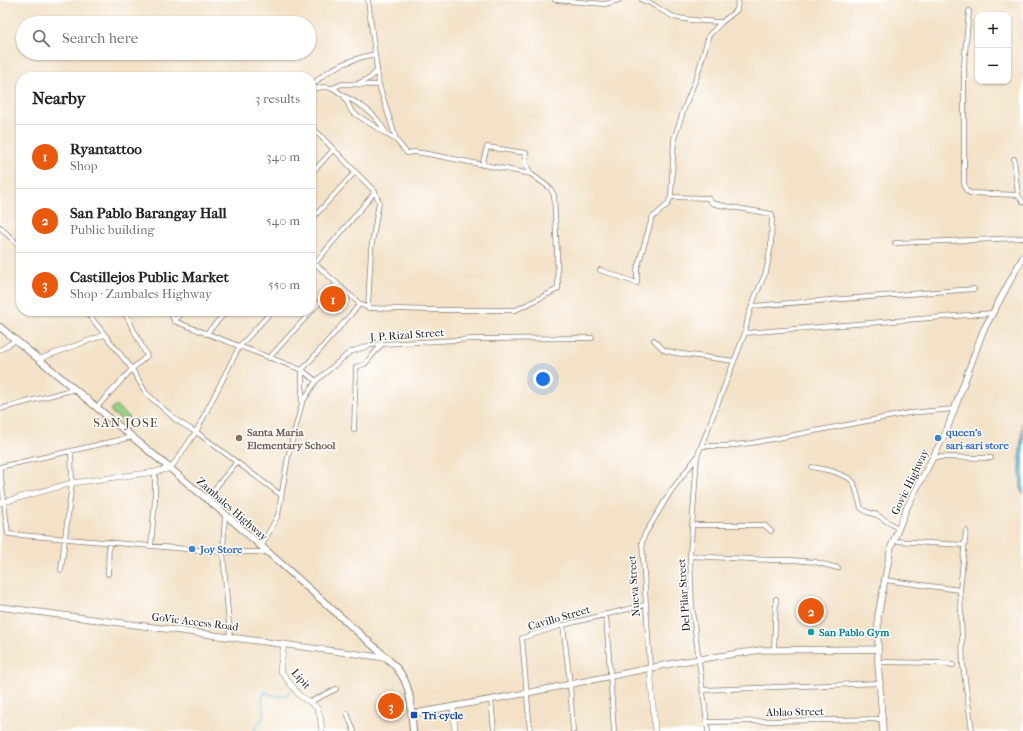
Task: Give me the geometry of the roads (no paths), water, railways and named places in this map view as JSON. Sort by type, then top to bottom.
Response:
[{"type":"main road","name":"Govic Highway","points":[[884,731],[878,662],[878,616],[891,547],[908,507],[946,432],[983,331],[1023,257]]},
{"type":"main road","name":"Zambales Highway","points":[[0,327],[225,514],[387,658],[399,670],[405,682],[409,694],[414,731]]},
{"type":"main road","name":"GoVic Access Road","points":[[0,607],[387,658]]},
{"type":"main road","points":[[411,714],[527,693],[650,667],[761,650],[878,649]]},
{"type":"street","points":[[368,0],[379,85],[396,140]]},
{"type":"street","points":[[555,0],[605,4],[620,0]]},
{"type":"street","points":[[642,0],[676,17],[722,22]]},
{"type":"street","points":[[600,270],[637,283],[638,263],[652,218],[667,205],[671,196],[674,139],[697,76],[709,35],[737,10],[738,0]]},
{"type":"street","points":[[969,11],[964,64],[964,183],[966,190],[970,193],[1018,195]]},
{"type":"street","points":[[316,83],[324,74],[354,59],[374,54]]},
{"type":"street","points":[[357,84],[370,78],[377,71]]},
{"type":"street","points":[[333,88],[342,84],[379,85]]},
{"type":"street","points":[[316,88],[333,88],[344,96],[362,105],[373,114],[386,134]]},
{"type":"street","points":[[344,96],[352,112],[396,140],[407,153],[428,154],[531,174]]},
{"type":"street","points":[[316,131],[375,192],[379,202],[371,250],[368,308]]},
{"type":"street","points":[[316,265],[360,304],[368,308],[516,310],[558,289],[554,195],[550,188],[531,174],[525,163],[526,153],[488,147],[482,165]]},
{"type":"street","points":[[316,169],[333,150]]},
{"type":"street","points":[[1014,159],[1018,195],[1023,202]]},
{"type":"street","points":[[316,215],[355,172]]},
{"type":"street","points":[[316,263],[375,192]]},
{"type":"street","points":[[671,196],[708,198],[712,203],[772,214],[771,245],[766,272],[752,306],[745,333],[697,457]]},
{"type":"street","points":[[0,227],[16,243]]},
{"type":"street","points":[[895,243],[1023,238]]},
{"type":"street","points":[[316,307],[337,284]]},
{"type":"street","points":[[752,306],[974,289]]},
{"type":"street","points":[[302,403],[302,370],[360,304]]},
{"type":"street","points":[[745,333],[993,313]]},
{"type":"street","points":[[90,316],[132,369],[146,393],[176,420],[196,432],[281,495]]},
{"type":"street","points":[[97,407],[132,369],[147,356],[127,316]]},
{"type":"street","points":[[172,316],[174,322],[302,370],[316,380]]},
{"type":"street","points":[[174,322],[179,316]]},
{"type":"street","points":[[206,334],[222,316]]},
{"type":"street","points":[[2,502],[72,484],[156,472],[171,468],[196,432],[239,347],[267,316]]},
{"type":"street","points":[[269,358],[308,316]]},
{"type":"street","points":[[39,359],[104,335]]},
{"type":"street","name":"J. P. Rizal Street","points":[[261,546],[278,516],[288,457],[302,403],[316,380],[350,352],[371,345],[382,344],[475,339],[592,338]]},
{"type":"street","points":[[0,350],[16,340]]},
{"type":"street","points":[[654,340],[664,350],[675,353],[734,361]]},
{"type":"street","points":[[354,430],[356,367],[365,364],[382,344]]},
{"type":"street","points":[[0,409],[75,389]]},
{"type":"street","points":[[701,446],[726,446],[752,443],[909,413],[954,409]]},
{"type":"street","points":[[132,437],[0,469],[2,502],[8,534],[224,552],[267,552]]},
{"type":"street","points":[[61,570],[72,484],[71,451]]},
{"type":"street","name":"Del Pilar Street","points":[[697,457],[690,556],[692,607],[708,731]]},
{"type":"street","name":"Nueva Street","points":[[655,731],[645,605],[642,542],[645,534],[671,491],[697,457]]},
{"type":"street","points":[[933,457],[991,458]]},
{"type":"street","points":[[206,499],[236,463]]},
{"type":"street","points":[[812,466],[832,471],[849,478],[854,483],[861,508],[867,512],[877,515],[899,529]]},
{"type":"street","points":[[151,546],[156,472]]},
{"type":"street","points":[[225,514],[224,552],[230,637]]},
{"type":"street","points":[[692,525],[764,525],[771,531]]},
{"type":"street","points":[[966,531],[960,590],[964,665],[972,731]]},
{"type":"street","points":[[894,541],[964,545]]},
{"type":"street","points":[[108,574],[109,542]]},
{"type":"street","points":[[690,556],[792,560],[815,562],[838,568]]},
{"type":"street","points":[[884,580],[960,590]]},
{"type":"street","points":[[774,650],[776,599]]},
{"type":"street","name":"Cavillo Street","points":[[530,731],[522,638],[563,625],[645,605]]},
{"type":"street","points":[[606,614],[614,731]]},
{"type":"street","points":[[563,625],[570,684],[573,731]]},
{"type":"street","name":"Lipit","points":[[284,644],[280,670],[300,696],[317,708],[320,716],[322,731]]},
{"type":"street","points":[[878,662],[942,663],[953,665]]},
{"type":"street","points":[[702,690],[880,683]]},
{"type":"street","points":[[310,702],[336,689]]},
{"type":"street","points":[[491,700],[494,731]]},
{"type":"street","points":[[453,706],[455,731]]},
{"type":"street","points":[[347,713],[354,731]]},
{"type":"street","name":"Ablao Street","points":[[707,722],[883,719]]},
{"type":"water","points":[[1023,423],[1023,494],[1021,491],[1019,458]]},
{"type":"waterway","points":[[254,731],[264,716],[262,699],[265,692],[281,697],[290,691]]},
{"type":"place","name":"Ryantattoo","points":[[333,299]]},
{"type":"place","name":"Santa Maria Elementary School","points":[[239,438]]},
{"type":"place","name":"queen's sari-sari store","points":[[938,438]]},
{"type":"place","name":"Joy Store","points":[[192,549]]},
{"type":"place","name":"San Pablo Barangay Hall","points":[[811,611]]},
{"type":"place","name":"San Pablo Gym","points":[[811,632]]},
{"type":"place","name":"Castillejos Public Market","points":[[391,706]]},
{"type":"place","name":"Tri-cycle","points":[[414,715]]},
{"type":"district","name":"SAN JOSE","points":[[126,422]]}]
